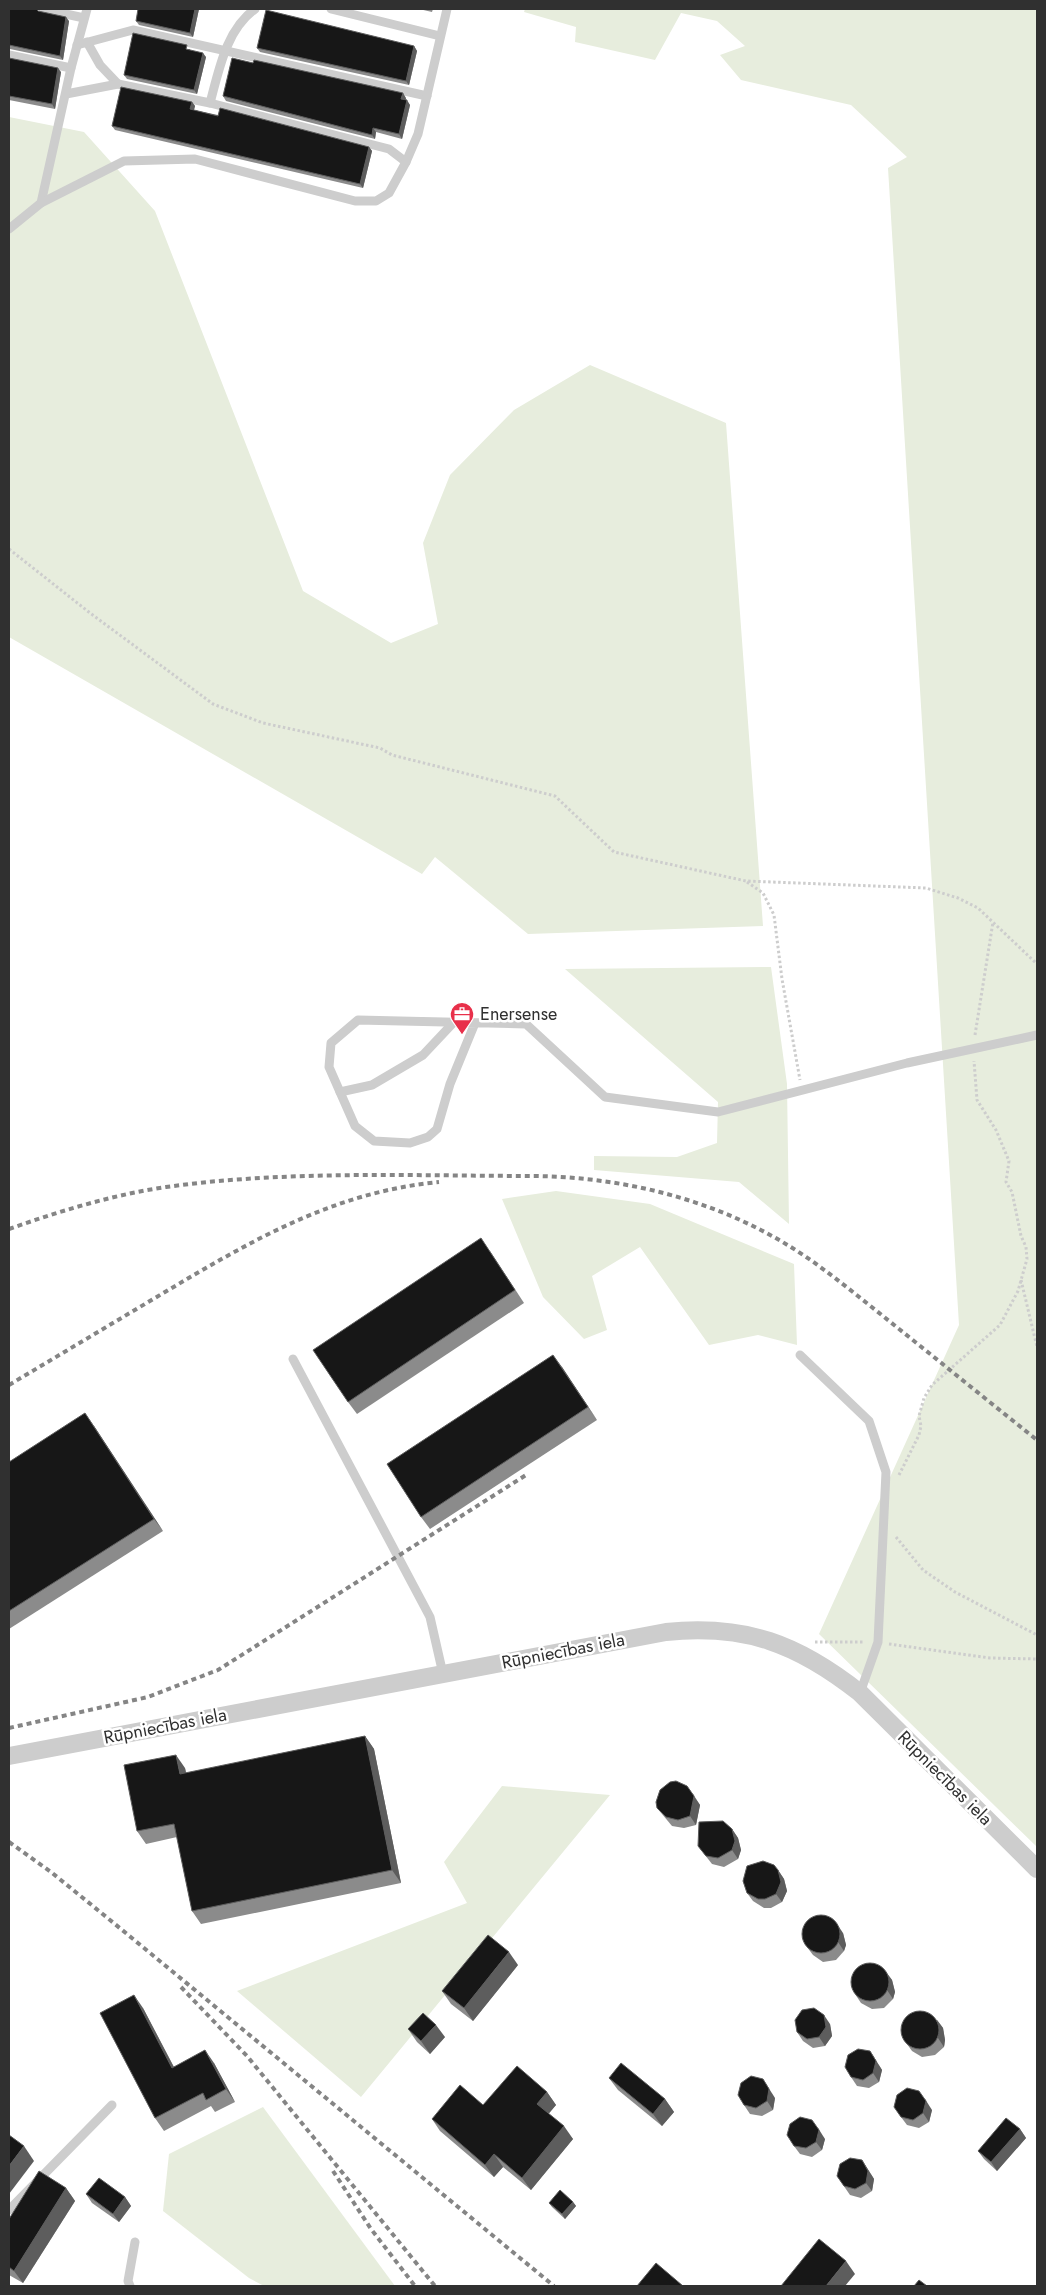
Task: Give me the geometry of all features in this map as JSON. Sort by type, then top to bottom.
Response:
[{"type":"street","name":"Rūpniecības iela","points":[[9,1756],[687,1630],[748,1635],[776,1642],[807,1655],[860,1693],[1037,1869]]},
{"type":"lane","points":[[43,9],[84,18]]},
{"type":"lane","points":[[41,203],[71,68],[87,9]]},
{"type":"lane","points":[[210,104],[225,49],[245,12],[256,9]]},
{"type":"lane","points":[[331,9],[440,36]]},
{"type":"lane","points":[[9,229],[41,203],[124,161],[195,159],[355,201],[376,201],[390,193],[418,134],[447,9]]},
{"type":"lane","points":[[77,45],[133,30],[225,49],[427,96]]},
{"type":"lane","points":[[87,42],[100,65],[118,84]]},
{"type":"lane","points":[[9,55],[71,68]]},
{"type":"lane","points":[[66,94],[118,84],[210,104],[389,149],[406,162]]},
{"type":"lane","points":[[475,1023],[450,1084],[438,1129],[428,1137],[410,1143],[374,1140],[354,1126],[329,1067],[331,1043],[358,1020],[526,1024],[605,1097],[718,1112],[802,1090],[1037,1035]]},
{"type":"lane","points":[[340,1092],[372,1085],[423,1055],[454,1022]]},
{"type":"lane","points":[[800,1355],[869,1422],[886,1472],[878,1642],[860,1693]]},
{"type":"lane","points":[[293,1359],[430,1617],[443,1674]]},
{"type":"lane","points":[[9,2210],[112,2105]]},
{"type":"lane","points":[[130,2286],[128,2281],[135,2242]]},
{"type":"path","points":[[9,549],[213,704],[263,723],[380,748],[392,755],[555,796],[614,852],[746,880],[926,888],[958,898],[978,908],[1037,964]]},
{"type":"path","points":[[746,880],[763,893],[774,915],[782,979],[792,1026],[802,1090]]},
{"type":"path","points":[[886,1486],[895,1485],[902,1466],[915,1446],[921,1426],[919,1416],[924,1398],[932,1385],[1000,1325],[1007,1312],[1011,1309],[1027,1259],[1026,1247],[1021,1236],[1012,1192],[1006,1182],[1009,1161],[996,1130],[977,1100],[972,1049],[993,922]]},
{"type":"path","points":[[1021,1278],[1037,1347]]},
{"type":"path","points":[[885,1524],[923,1570],[955,1592],[1037,1635]]},
{"type":"path","points":[[807,1655],[816,1641],[878,1642],[990,1658],[1037,1659]]},
{"type":"green space","points":[[525,9],[1037,9],[1037,1847],[819,1634],[959,1325],[888,168],[907,157],[851,105],[741,80],[720,55],[745,46],[717,21],[681,13],[655,60],[575,42],[576,27],[524,12]]},
{"type":"green space","points":[[9,117],[84,132],[155,211],[303,591],[391,643],[438,624],[423,543],[450,475],[514,410],[590,365],[726,423],[763,926],[528,934],[435,857],[422,874],[9,637]]},
{"type":"green space","points":[[771,967],[787,1084],[789,1224],[739,1182],[594,1170],[594,1156],[677,1157],[717,1143],[718,1102],[565,969]]},
{"type":"green space","points":[[556,1191],[650,1204],[794,1264],[797,1345],[758,1335],[709,1345],[640,1247],[592,1276],[607,1330],[584,1339],[543,1297],[502,1199]]},
{"type":"green space","points":[[502,1786],[610,1795],[361,2097],[237,1991],[467,1903],[444,1862]]},
{"type":"green space","points":[[263,2107],[395,2286],[264,2286],[249,2278],[163,2211],[169,2154]]},
{"type":"building","points":[[9,9],[36,9],[66,17],[60,56],[9,45]]},
{"type":"building","points":[[138,9],[195,9],[190,33],[136,21]]},
{"type":"building","points":[[266,10],[414,46],[406,81],[257,48]]},
{"type":"building","points":[[133,33],[187,45],[186,49],[203,53],[194,90],[124,75]]},
{"type":"building","points":[[9,58],[58,68],[52,104],[9,96]]},
{"type":"building","points":[[232,58],[253,63],[254,60],[403,93],[401,99],[407,100],[399,134],[373,128],[372,135],[223,96]]},
{"type":"building","points":[[121,87],[192,102],[190,109],[218,116],[220,108],[369,147],[360,184],[112,126]]},
{"type":"building","points":[[481,1238],[515,1290],[348,1402],[313,1350]]},
{"type":"building","points":[[553,1355],[588,1407],[421,1517],[387,1464]]},
{"type":"building","points":[[85,1413],[154,1519],[9,1611],[9,1462]]},
{"type":"building","points":[[365,1736],[392,1870],[192,1911],[174,1824],[137,1831],[124,1765],[176,1755],[180,1774]]},
{"type":"building","points":[[676,1781],[687,1786],[694,1796],[690,1816],[678,1820],[666,1817],[657,1808],[656,1802],[660,1790],[670,1782]]},
{"type":"building","points":[[723,1821],[732,1829],[735,1841],[732,1850],[718,1858],[706,1856],[698,1846],[699,1822]]},
{"type":"building","points":[[763,1861],[774,1865],[778,1870],[781,1882],[776,1894],[765,1899],[758,1899],[747,1893],[743,1881],[747,1866]]},
{"type":"building","points":[[821,1915],[834,1921],[840,1934],[834,1947],[821,1953],[808,1947],[802,1934],[808,1921]]},
{"type":"building","points":[[488,1935],[509,1952],[464,2008],[442,1991]]},
{"type":"building","points":[[870,1963],[883,1969],[889,1982],[883,1995],[870,2001],[857,1995],[851,1982],[857,1969]]},
{"type":"building","points":[[134,1995],[172,2068],[205,2050],[226,2089],[206,2100],[203,2093],[155,2118],[100,2013]]},
{"type":"building","points":[[814,2008],[824,2015],[826,2027],[819,2037],[807,2039],[797,2032],[795,2020],[802,2010]]},
{"type":"building","points":[[920,2011],[933,2017],[939,2030],[933,2043],[920,2049],[907,2043],[901,2030],[907,2017]]},
{"type":"building","points":[[423,2013],[436,2025],[421,2041],[408,2029]]},
{"type":"building","points":[[858,2049],[870,2051],[876,2061],[873,2073],[863,2080],[851,2077],[845,2067],[848,2055]]},
{"type":"building","points":[[621,2063],[665,2099],[653,2114],[609,2078]]},
{"type":"building","points":[[517,2066],[547,2092],[537,2104],[564,2126],[522,2178],[494,2154],[485,2165],[432,2119],[460,2085],[483,2105]]},
{"type":"building","points":[[751,2076],[763,2079],[769,2089],[767,2101],[756,2108],[744,2105],[738,2095],[741,2083]]},
{"type":"building","points":[[907,2088],[919,2091],[926,2101],[923,2113],[913,2120],[901,2117],[894,2107],[897,2095]]},
{"type":"building","points":[[800,2117],[812,2120],[819,2130],[816,2142],[806,2148],[794,2146],[787,2135],[790,2124]]},
{"type":"building","points":[[1006,2118],[1020,2129],[991,2162],[978,2151]]},
{"type":"building","points":[[9,2135],[24,2146],[9,2166]]},
{"type":"building","points":[[850,2158],[862,2160],[868,2171],[866,2183],[855,2189],[844,2186],[837,2176],[840,2164]]},
{"type":"building","points":[[39,2171],[66,2188],[14,2271],[9,2267],[9,2219]]},
{"type":"building","points":[[99,2178],[125,2197],[113,2214],[86,2194]]},
{"type":"building","points":[[560,2190],[573,2202],[562,2214],[549,2203]]},
{"type":"building","points":[[819,2239],[846,2261],[826,2286],[781,2286]]},
{"type":"building","points":[[656,2263],[683,2286],[637,2286]]},
{"type":"building","points":[[919,2280],[927,2286],[914,2286]]},
{"type":"railway","points":[[9,1229],[67,1210],[126,1194],[166,1187],[258,1178],[351,1175],[537,1176],[610,1182],[646,1189],[681,1198],[715,1210],[749,1224],[781,1241],[812,1261],[859,1297],[1037,1440]]},
{"type":"railway","points":[[9,1385],[230,1254],[296,1221],[329,1207],[364,1196],[401,1187],[439,1182]]},
{"type":"railway","points":[[9,1728],[148,1697],[218,1670],[526,1475]]},
{"type":"railway","points":[[9,1842],[51,1872],[110,1920],[554,2286]]},
{"type":"railway","points":[[181,1987],[247,2056],[435,2286]]},
{"type":"railway","points":[[333,2171],[371,2229],[415,2286]]},
{"type":"place","name":"Enersense","points":[[462,1035]]}]
